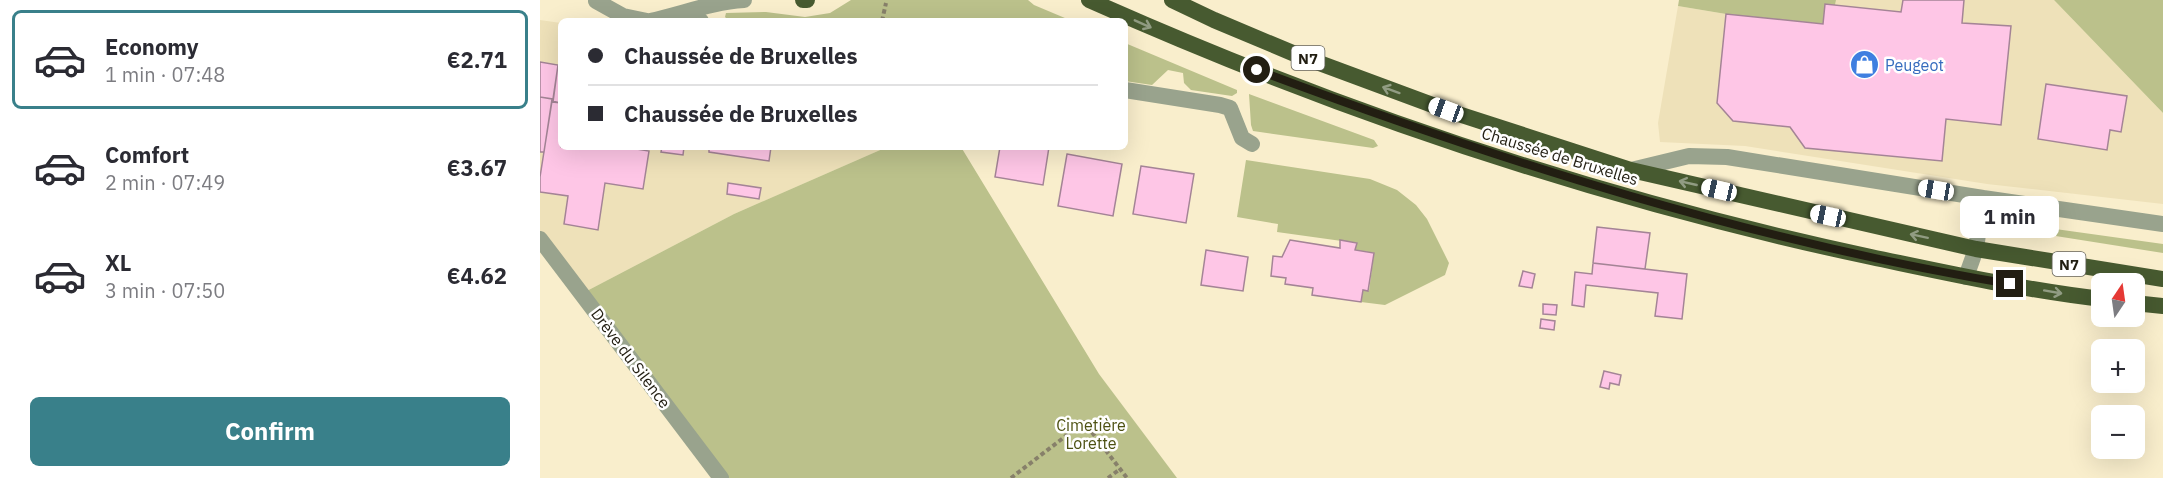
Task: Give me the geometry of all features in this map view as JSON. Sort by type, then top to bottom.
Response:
[{"type":"highway","name":"Chaussée de Bruxelles","points":[[1089,0],[1170,36],[1268,75],[1422,131],[1648,202],[1788,238],[1966,277],[2091,297]]},
{"type":"highway","name":"Chaussée de Bruxelles","points":[[1172,0],[1214,21],[1295,54],[1446,110],[1631,170],[1976,249],[2163,279]]},
{"type":"highway","points":[[2145,304],[2163,306]]},
{"type":"street","points":[[591,0],[605,0]]},
{"type":"street","points":[[677,18],[695,16],[708,5],[744,0]]},
{"type":"street","points":[[596,1],[622,16],[633,18]]},
{"type":"street","points":[[1128,90],[1230,108],[1242,138],[1252,144]]},
{"type":"street","name":"Chaussée de Bruxelles","points":[[1631,170],[1689,156],[1727,157],[2163,224]]},
{"type":"street","points":[[1966,277],[1976,249],[1983,198]]},
{"type":"street","name":"Drève du Silence","points":[[540,239],[722,478]]},
{"type":"path","points":[[883,18],[886,3]]},
{"type":"path","points":[[1011,478],[1084,422],[1127,478]]},
{"type":"path","points":[[1108,478],[1120,469]]},
{"type":"shaded area","points":[[1836,0],[2054,0],[2163,113],[2163,204],[1987,184],[1745,146],[1660,142],[1658,123],[1678,6],[1726,14],[1823,24]]},
{"type":"shaded area","points":[[540,20],[558,23],[558,150],[880,150],[734,214],[581,294],[540,232]]},
{"type":"green space","points":[[851,0],[1028,0],[1034,5],[1065,18],[725,17],[726,13],[766,12],[805,17],[830,13]]},
{"type":"green space","points":[[1679,0],[1836,0],[1823,24],[1726,14],[1678,6]]},
{"type":"green space","points":[[2054,0],[2163,0],[2163,113]]},
{"type":"green space","points":[[1128,44],[1237,90],[1237,93],[1232,96],[1191,90],[1184,83],[1183,73],[1168,70],[1152,85],[1128,81]]},
{"type":"green space","points":[[1249,94],[1374,140],[1378,146],[1373,148],[1253,131]]},
{"type":"green space","name":"Cimetière Lorette","points":[[880,150],[963,150],[1099,374],[1177,478],[721,478],[581,294],[734,214]]},
{"type":"green space","points":[[1246,160],[1370,179],[1397,190],[1416,205],[1427,219],[1449,263],[1445,275],[1385,305],[1361,302],[1363,290],[1369,291],[1374,253],[1355,250],[1356,243],[1277,232],[1278,224],[1237,217]]},
{"type":"green space","points":[[2012,223],[2163,244],[2163,253],[2011,229]]},
{"type":"building","name":"Peugeot","points":[[1903,0],[1964,0],[1962,23],[2011,26],[2001,125],[1946,119],[1942,161],[1805,148],[1790,127],[1733,121],[1717,103],[1726,14],[1823,24],[1825,4],[1901,12]]},
{"type":"building","points":[[540,62],[558,65],[553,99],[540,97]]},
{"type":"building","points":[[558,65],[558,103],[553,102]]},
{"type":"building","points":[[2046,84],[2127,96],[2121,132],[2110,130],[2107,150],[2038,139]]},
{"type":"building","points":[[540,97],[552,99],[544,152],[540,152]]},
{"type":"building","points":[[552,101],[558,102],[558,150],[649,151],[643,189],[605,183],[598,230],[564,224],[568,196],[540,192],[540,177]]},
{"type":"building","points":[[661,150],[684,150],[683,155],[661,152]]},
{"type":"building","points":[[709,150],[771,150],[769,161],[709,152]]},
{"type":"building","points":[[1000,150],[1049,150],[1043,185],[995,177]]},
{"type":"building","points":[[1067,154],[1122,164],[1113,216],[1058,206]]},
{"type":"building","points":[[1141,166],[1194,174],[1186,223],[1133,214]]},
{"type":"building","points":[[728,183],[761,188],[759,199],[727,194]]},
{"type":"building","points":[[1597,227],[1650,233],[1645,269],[1593,263]]},
{"type":"building","points":[[1290,240],[1340,248],[1340,240],[1357,243],[1355,250],[1374,253],[1368,291],[1363,290],[1361,302],[1312,295],[1313,288],[1285,284],[1286,278],[1271,276],[1273,256],[1282,257]]},
{"type":"building","points":[[1206,250],[1248,257],[1243,291],[1201,285]]},
{"type":"building","points":[[1593,263],[1687,274],[1682,319],[1655,316],[1658,293],[1586,285],[1584,307],[1572,305],[1575,272],[1592,274]]},
{"type":"building","points":[[1523,271],[1535,274],[1532,288],[1519,286]]},
{"type":"building","points":[[1543,304],[1557,305],[1556,315],[1543,314]]},
{"type":"building","points":[[1541,319],[1555,321],[1554,330],[1540,328]]},
{"type":"building","points":[[1604,371],[1621,375],[1619,385],[1610,383],[1609,389],[1600,387]]},
{"type":"place","name":"Peugeot","points":[[1864,65]]},
{"type":"route","points":[[1257,70],[1422,131],[1648,202],[1799,241],[1966,277],[2010,284]]}]
